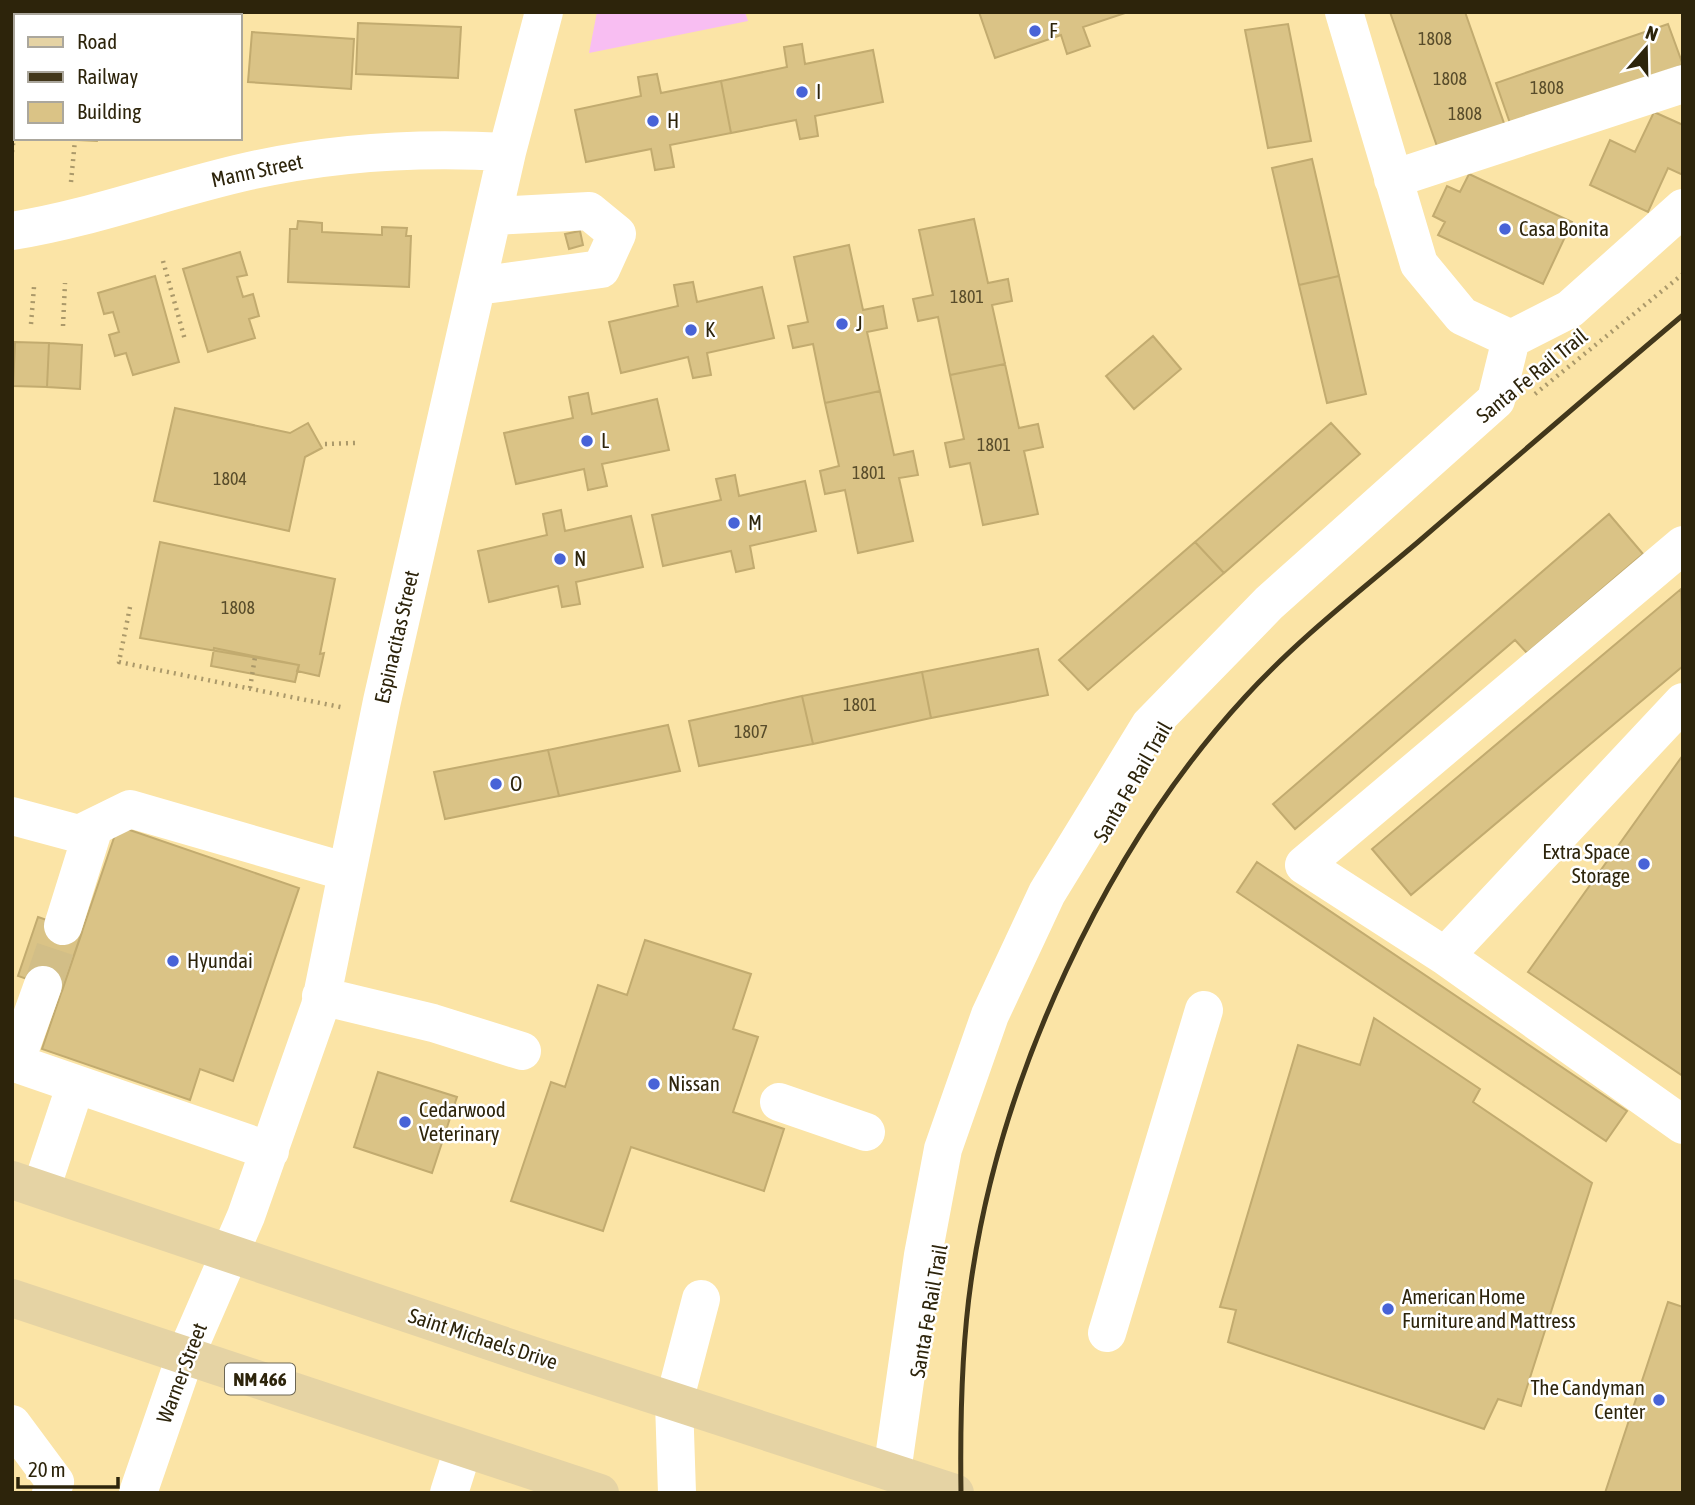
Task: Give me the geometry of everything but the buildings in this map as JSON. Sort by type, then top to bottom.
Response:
[{"type":"main road","name":"Saint Michaels Drive","points":[[27,1185],[674,1402],[955,1493]]},
{"type":"main road","name":"NM 466","points":[[12,1298],[592,1491]]},
{"type":"street","name":"Espinacitas Street","points":[[232,1255],[270,1151],[321,996],[382,701],[507,152],[544,12]]},
{"type":"street","points":[[1344,12],[1419,264],[1462,316],[1511,339]]},
{"type":"street","points":[[1393,179],[1683,84]]},
{"type":"street","name":"Mann Street","points":[[12,230],[111,210],[215,179],[280,164],[388,151],[507,152]]},
{"type":"street","points":[[892,1472],[923,1255],[943,1149],[990,1015],[1047,894],[1150,725],[1269,603],[1496,400],[1511,339],[1570,309],[1683,208]]},
{"type":"street","points":[[477,286],[601,270],[617,234],[589,211],[493,216]]},
{"type":"street","points":[[1683,545],[1304,865],[1445,956],[1683,1125]]},
{"type":"street","points":[[1445,956],[1683,702]]},
{"type":"street","points":[[12,816],[79,834],[130,809],[347,872]]},
{"type":"street","points":[[63,926],[94,827]]},
{"type":"street","points":[[43,985],[14,1063],[270,1151]]},
{"type":"street","points":[[321,996],[433,1023],[522,1051]]},
{"type":"street","points":[[1107,1334],[1204,1010]]},
{"type":"street","points":[[27,1185],[76,1084]]},
{"type":"street","points":[[779,1102],[866,1132]]},
{"type":"street","name":"Warner Street","points":[[138,1493],[186,1354],[232,1255]]},
{"type":"street","points":[[677,1493],[674,1402],[701,1299]]},
{"type":"street","points":[[12,1424],[55,1482],[51,1493]]},
{"type":"street","points":[[449,1493],[464,1449]]},
{"type":"path","points":[[12,152],[13,137]]},
{"type":"path","points":[[71,183],[75,140]]},
{"type":"path","points":[[163,261],[185,340]]},
{"type":"path","name":"Santa Fe Rail Trail","points":[[1534,394],[1683,274]]},
{"type":"path","points":[[64,326],[65,283]]},
{"type":"path","points":[[31,324],[34,287]]},
{"type":"path","points":[[325,444],[355,443]]},
{"type":"path","points":[[130,607],[119,662],[352,709]]},
{"type":"path","points":[[250,688],[255,657]]},
{"type":"shaded area","points":[[597,12],[745,12],[748,21],[589,53]]},
{"type":"tunnel","points":[[43,985],[63,926]]},
{"type":"railway","points":[[961,1493],[962,1387],[971,1282],[985,1205],[1006,1126],[1034,1047],[1066,970],[1104,895],[1147,824],[1194,757],[1245,697],[1286,656],[1683,315]]},
{"type":"place","name":"F","points":[[1035,31]]},
{"type":"place","name":"I","points":[[802,92]]},
{"type":"place","name":"H","points":[[653,121]]},
{"type":"place","name":"Casa Bonita","points":[[1505,229]]},
{"type":"place","name":"J","points":[[842,324]]},
{"type":"place","name":"K","points":[[691,330]]},
{"type":"place","name":"L","points":[[587,441]]},
{"type":"place","name":"M","points":[[734,523]]},
{"type":"place","name":"N","points":[[560,559]]},
{"type":"place","name":"O","points":[[496,784]]},
{"type":"place","name":"Extra Space Storage","points":[[1644,864]]},
{"type":"place","name":"Hyundai","points":[[173,961]]},
{"type":"place","name":"Nissan","points":[[654,1084]]},
{"type":"place","name":"Cedarwood Veterinary","points":[[405,1122]]},
{"type":"place","name":"American Home Furniture and Mattress","points":[[1388,1309]]},
{"type":"place","name":"The Candyman Center","points":[[1659,1400]]}]
